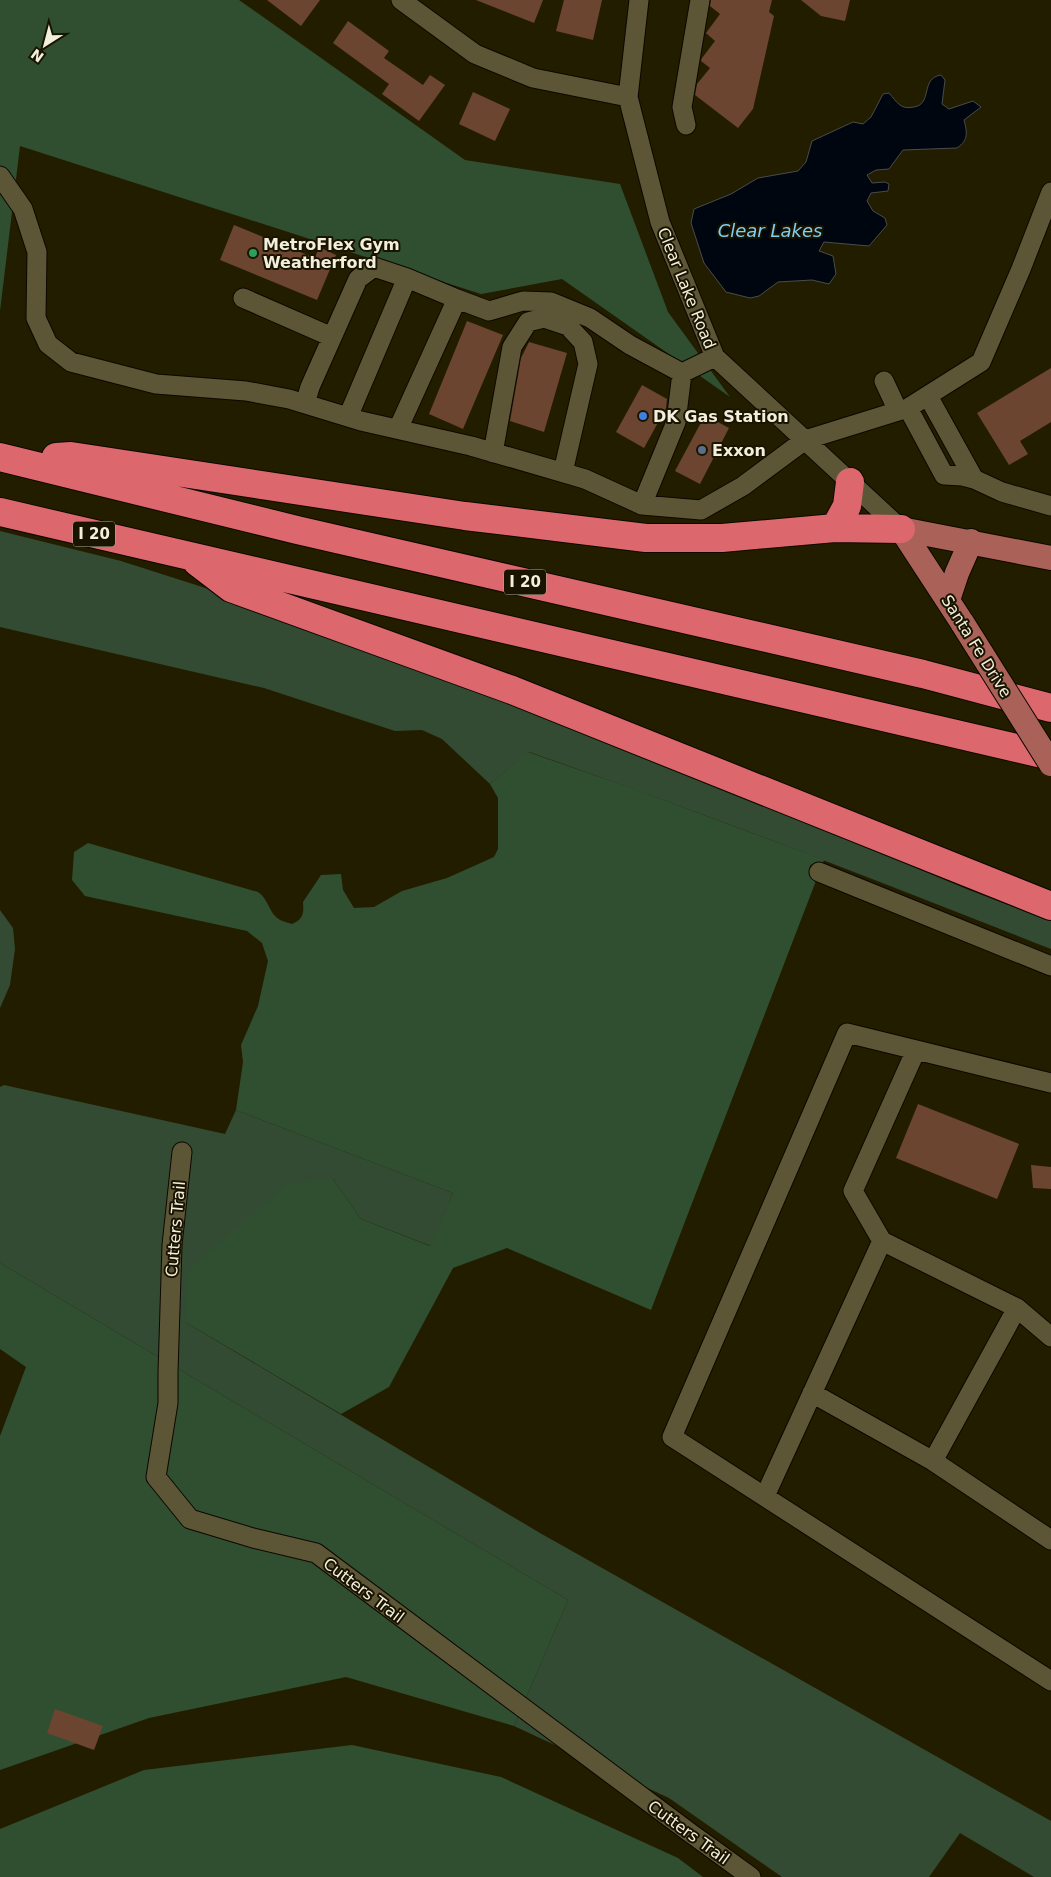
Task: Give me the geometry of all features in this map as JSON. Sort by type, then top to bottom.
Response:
[{"type":"highway","points":[[4,458],[71,456],[465,516],[646,538],[722,538],[835,528],[900,529]]},
{"type":"highway","name":"I 20","points":[[4,458],[297,530],[914,672],[1051,708]]},
{"type":"highway","points":[[835,528],[846,506],[850,482]]},
{"type":"highway","name":"I 20","points":[[0,512],[1051,756]]},
{"type":"highway","points":[[188,555],[232,588],[512,690],[1051,906]]},
{"type":"main road","points":[[900,529],[971,541],[1051,558]]},
{"type":"main road","name":"Santa Fe Drive","points":[[900,529],[948,600],[1051,764]]},
{"type":"main road","points":[[948,600],[957,572],[971,541]]},
{"type":"street","points":[[401,0],[475,54],[533,78],[628,97]]},
{"type":"street","name":"Clear Lake Road","points":[[639,0],[628,97],[660,222],[715,357],[900,529]]},
{"type":"street","points":[[686,125],[682,107],[700,0]]},
{"type":"street","points":[[0,176],[23,209],[37,252],[36,318],[48,344],[71,362],[156,384],[246,391],[289,399],[348,417],[563,472],[585,479],[642,505],[701,510],[744,486],[805,440],[903,409],[928,396],[981,362],[1021,269],[1051,192]]},
{"type":"street","points":[[306,404],[310,387],[358,279],[374,267],[490,311],[523,301],[551,302],[590,318],[630,345],[682,372]]},
{"type":"street","points":[[348,417],[407,278]]},
{"type":"street","points":[[243,298],[332,337]]},
{"type":"street","points":[[398,429],[457,299]]},
{"type":"street","points":[[493,453],[512,347],[528,322],[544,318],[568,326],[583,342],[588,364],[563,472]]},
{"type":"street","points":[[682,372],[715,357]]},
{"type":"street","points":[[642,505],[676,422],[682,372]]},
{"type":"street","points":[[884,381],[944,475],[974,479],[1002,492],[1051,506]]},
{"type":"street","points":[[928,396],[974,479]]},
{"type":"street","points":[[819,872],[1051,966]]},
{"type":"street","points":[[1051,1083],[847,1034],[672,1437],[1051,1681]]},
{"type":"street","points":[[916,1050],[853,1191],[882,1240],[1017,1308],[1051,1337]]},
{"type":"street","name":"Cutters Trail","points":[[182,1152],[172,1245],[168,1403],[156,1477],[190,1519],[253,1538],[316,1553],[751,1877]]},
{"type":"street","points":[[764,1496],[882,1240]]},
{"type":"street","points":[[933,1461],[1017,1308]]},
{"type":"street","points":[[812,1393],[933,1461],[1051,1540]]},
{"type":"green space","points":[[0,0],[239,0],[465,160],[620,184],[668,312],[730,397],[562,279],[481,294],[20,146],[0,311]]},
{"type":"green space","points":[[0,531],[121,561],[221,593],[638,752],[969,890],[1051,921],[1051,949],[726,823],[529,752],[490,784],[442,739],[422,730],[395,731],[264,688],[0,627]]},
{"type":"green space","points":[[528,752],[634,789],[824,860],[651,1310],[507,1248],[453,1268],[389,1387],[341,1414],[185,1322],[187,1271],[287,1184],[333,1179],[361,1219],[430,1246],[453,1193],[236,1110],[243,1062],[241,1045],[258,1006],[268,961],[262,943],[247,931],[85,896],[72,880],[74,852],[88,843],[258,892],[276,917],[292,924],[302,916],[303,902],[321,875],[341,874],[343,890],[354,908],[374,907],[402,891],[447,878],[494,857],[498,849],[498,798],[490,784]]},
{"type":"green space","points":[[0,910],[13,928],[15,949],[10,985],[0,1008]]},
{"type":"green space","points":[[4,1085],[225,1134],[236,1110],[453,1193],[431,1246],[361,1219],[333,1179],[185,1322],[540,1533],[1051,1821],[1051,1877],[1034,1877],[960,1833],[929,1877],[782,1877],[669,1798],[514,1726],[568,1600],[0,1263],[0,1087]]},
{"type":"green space","points":[[0,1263],[568,1600],[514,1726],[346,1677],[149,1718],[0,1770],[0,1436],[26,1367],[0,1349]]},
{"type":"green space","points":[[352,1745],[501,1777],[678,1858],[703,1877],[0,1877],[0,1829],[144,1770]]},
{"type":"water","name":"Clear Lakes","points":[[941,75],[945,80],[942,104],[949,109],[973,101],[981,107],[964,120],[966,136],[964,142],[957,148],[903,150],[889,169],[876,170],[867,175],[872,183],[885,182],[889,184],[888,191],[871,193],[867,201],[873,211],[885,218],[887,225],[869,246],[824,242],[819,251],[833,256],[836,274],[829,284],[812,280],[778,282],[759,296],[750,298],[726,292],[704,263],[691,223],[694,209],[731,194],[758,178],[798,171],[806,162],[812,141],[853,122],[863,124],[871,117],[883,94],[889,93],[899,105],[905,107],[909,108],[920,105],[931,81]]},
{"type":"building","points":[[267,0],[320,0],[301,26]]},
{"type":"building","points":[[476,0],[543,0],[534,23]]},
{"type":"building","points":[[564,0],[602,0],[593,40],[556,31]]},
{"type":"building","points":[[711,0],[772,0],[769,12],[774,16],[753,109],[738,128],[695,95],[697,84],[710,68],[701,61],[702,58],[715,41],[706,33],[720,14],[710,6]]},
{"type":"building","points":[[801,0],[850,0],[845,21],[821,16]]},
{"type":"building","points":[[348,21],[389,51],[384,58],[423,85],[430,75],[445,85],[419,121],[382,94],[389,84],[333,43]]},
{"type":"building","points":[[473,92],[510,109],[495,141],[459,124]]},
{"type":"building","points":[[234,225],[315,258],[319,247],[336,255],[317,300],[220,260]]},
{"type":"building","points":[[467,321],[503,335],[463,429],[429,414]]},
{"type":"building","points":[[529,342],[567,353],[544,432],[510,421],[521,358]]},
{"type":"building","points":[[1051,368],[1051,422],[1020,441],[1028,454],[1009,465],[977,413]]},
{"type":"building","name":"DK Gas Station","points":[[642,385],[667,399],[666,408],[644,448],[616,432]]},
{"type":"building","name":"Exxon","points":[[705,415],[729,428],[700,484],[675,471]]},
{"type":"building","points":[[918,1104],[1019,1144],[997,1199],[896,1158]]},
{"type":"building","points":[[1031,1165],[1051,1167],[1051,1189],[1033,1188]]},
{"type":"building","points":[[55,1709],[103,1726],[94,1750],[47,1733]]},
{"type":"place","name":"MetroFlex Gym Weatherford","points":[[253,253]]},
{"type":"place","name":"DK Gas Station","points":[[643,416]]},
{"type":"place","name":"Exxon","points":[[702,450]]}]
